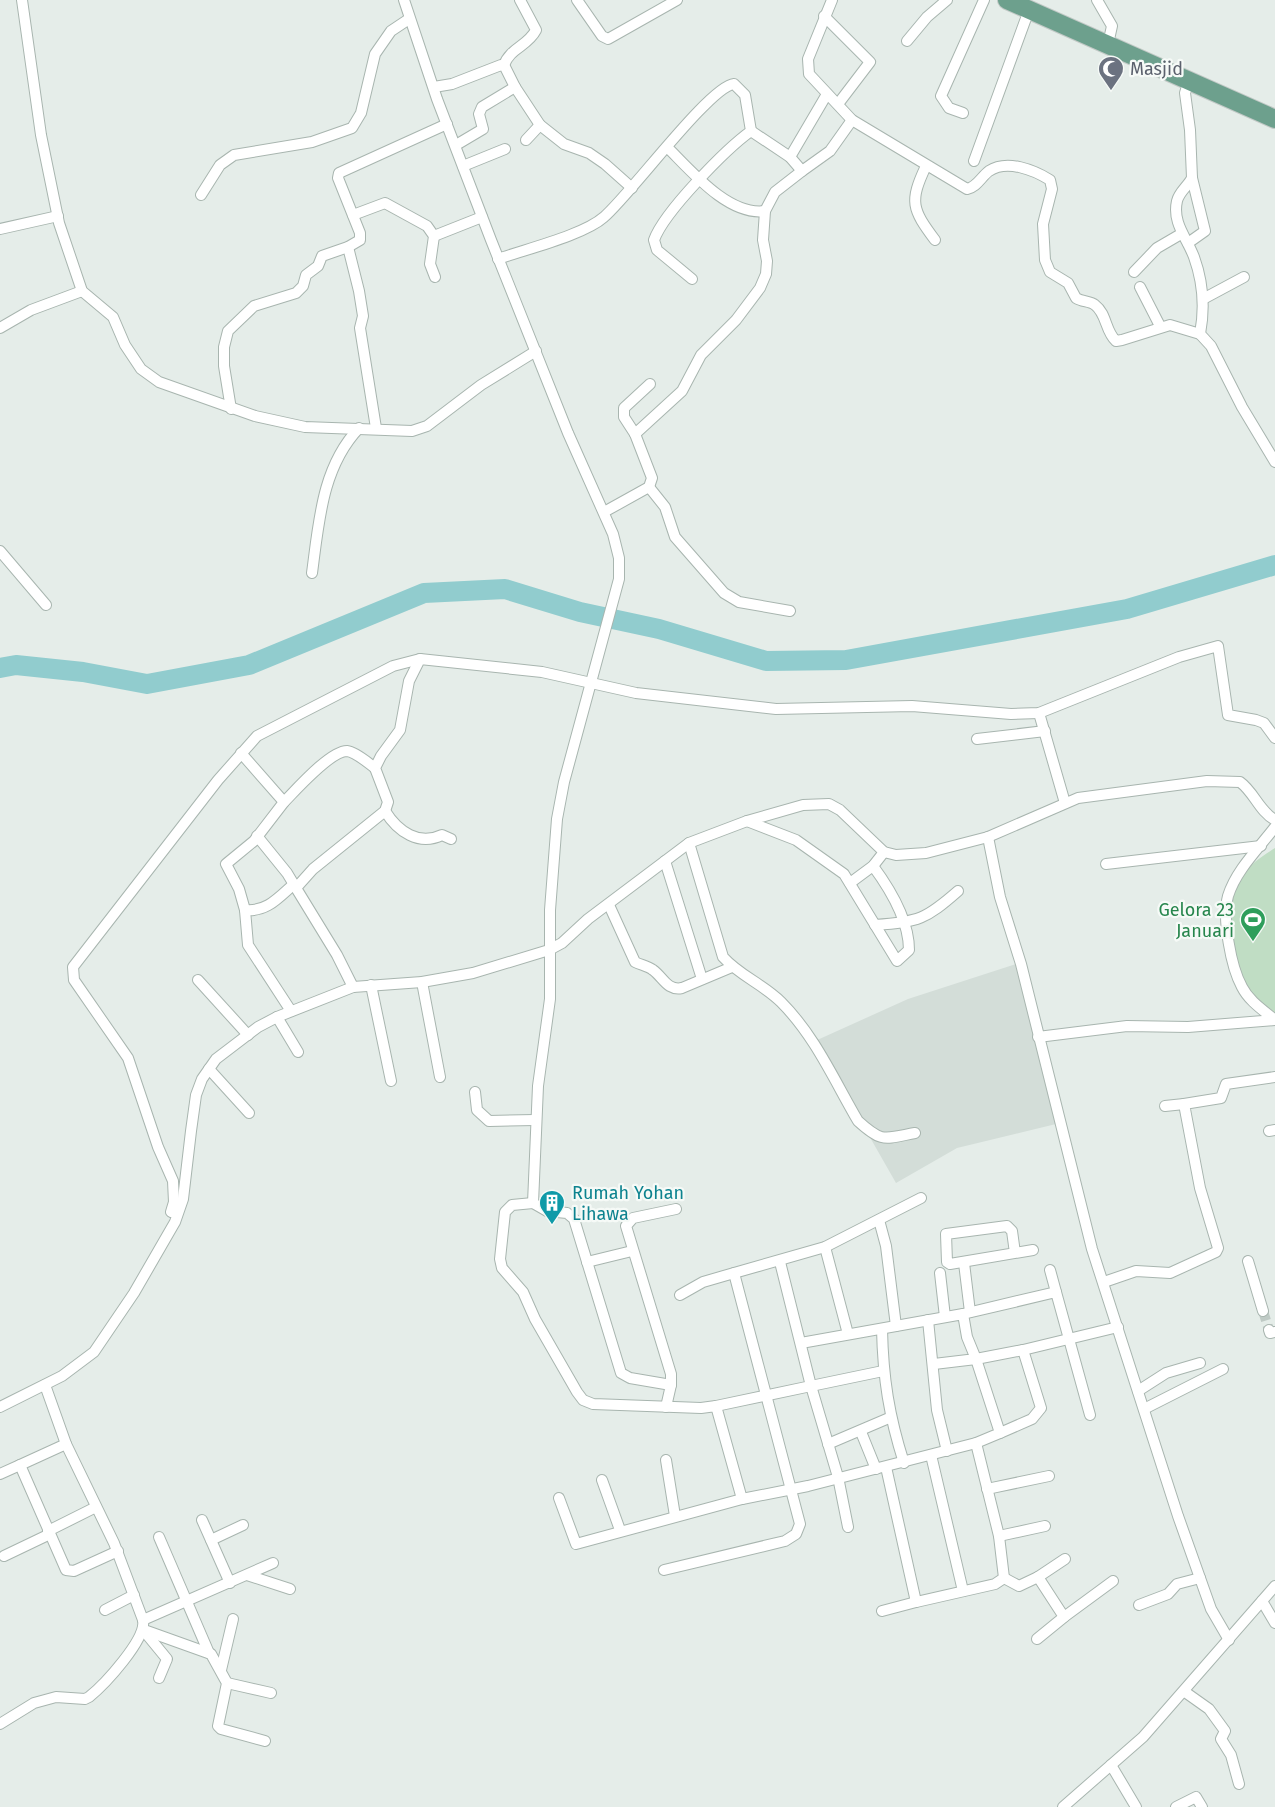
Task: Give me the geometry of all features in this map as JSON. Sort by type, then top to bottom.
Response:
[{"type":"main road","points":[[1007,0],[1275,119]]},
{"type":"street","points":[[22,0],[42,135],[58,216],[82,291],[112,317],[125,345],[148,376],[231,409],[305,427],[412,431],[427,426],[481,385],[536,351]]},
{"type":"street","points":[[404,0],[447,124],[498,259],[583,471],[604,512],[619,558],[619,579],[557,819],[549,950],[550,999],[535,1120],[533,1203]]},
{"type":"street","points":[[434,87],[452,84],[504,65],[509,53],[532,38],[536,30],[520,0]]},
{"type":"street","points":[[577,0],[602,36],[608,39],[677,0]]},
{"type":"street","points":[[832,0],[808,60],[810,77],[852,120],[969,190],[989,172],[1005,166],[1016,166],[1050,180],[1052,189],[1043,224],[1045,260],[1050,272],[1068,283],[1079,300],[1095,305],[1109,333],[1116,341],[1137,336],[1160,326],[1180,327],[1200,334],[1211,346],[1275,462]]},
{"type":"street","points":[[907,41],[927,17],[946,0]]},
{"type":"street","points":[[963,113],[949,108],[941,96],[984,0]]},
{"type":"street","points":[[1096,0],[1112,26],[1108,44]]},
{"type":"street","points":[[974,161],[1029,10]]},
{"type":"street","points":[[824,16],[870,62],[838,104]]},
{"type":"street","points":[[201,195],[220,165],[234,155],[312,142],[352,128],[361,113],[375,54],[391,31],[409,19]]},
{"type":"street","points":[[504,65],[515,87],[540,125],[564,144],[589,153],[632,188]]},
{"type":"street","points":[[1188,243],[1205,231],[1192,178],[1190,130],[1185,93],[1189,80]]},
{"type":"street","points":[[498,259],[597,222],[632,188],[700,110],[728,85],[734,84],[745,94],[751,131],[790,157],[802,171]]},
{"type":"street","points":[[456,145],[483,129],[479,114],[482,107],[515,87]]},
{"type":"street","points":[[790,157],[827,94]]},
{"type":"street","points":[[635,434],[682,391],[701,355],[736,320],[760,288],[766,274],[767,261],[763,240],[765,212],[776,192],[830,151],[852,120]]},
{"type":"street","points":[[231,409],[224,347],[232,325],[254,306],[296,293],[303,286],[306,275],[318,266],[322,255],[357,243],[360,236],[338,178],[339,172],[447,124]]},
{"type":"street","points":[[526,140],[540,125]]},
{"type":"street","points":[[692,279],[657,250],[654,240],[676,208],[723,152],[751,131]]},
{"type":"street","points":[[668,148],[700,181],[739,208],[751,213],[765,212]]},
{"type":"street","points":[[463,166],[505,149]]},
{"type":"street","points":[[926,166],[913,197],[919,219],[935,240]]},
{"type":"street","points":[[1192,178],[1178,198],[1176,207],[1181,234],[1188,243],[1194,258],[1203,298],[1200,334]]},
{"type":"street","points":[[353,214],[385,203],[427,226],[434,236],[430,264],[435,277]]},
{"type":"street","points":[[0,230],[58,216]]},
{"type":"street","points":[[434,236],[482,217]]},
{"type":"street","points":[[1134,272],[1168,240],[1181,234]]},
{"type":"street","points":[[348,247],[361,302],[363,316],[360,328],[376,428]]},
{"type":"street","points":[[1203,298],[1244,277]]},
{"type":"street","points":[[1140,286],[1160,326]]},
{"type":"street","points":[[0,328],[31,310],[82,291]]},
{"type":"street","points":[[604,512],[649,487],[652,478],[635,434],[624,417],[624,408],[650,384]]},
{"type":"street","points":[[312,573],[328,479],[348,440],[359,428]]},
{"type":"street","points":[[649,487],[665,507],[675,537],[724,593],[739,602],[790,611]]},
{"type":"street","points":[[0,551],[46,605]]},
{"type":"street","points":[[155,1255],[174,1202],[173,1181],[158,1147],[125,1052],[74,980],[72,972],[77,960],[241,753],[257,736],[393,666],[420,659],[542,672],[591,684],[687,700],[776,709],[912,706],[1011,714],[1039,713],[1179,657],[1218,646],[1226,711],[1233,717],[1249,717],[1264,723],[1275,738]]},
{"type":"street","points":[[375,768],[399,730],[409,681],[420,659]]},
{"type":"street","points":[[1039,713],[1065,803]]},
{"type":"street","points":[[977,739],[1045,731]]},
{"type":"street","points":[[245,910],[266,908],[385,811],[388,802],[375,768],[350,752],[341,753],[311,774],[284,802],[247,849],[226,864],[239,889],[245,910],[248,945],[291,1011]]},
{"type":"street","points":[[241,753],[284,802]]},
{"type":"street","points":[[0,1407],[45,1385],[94,1352],[175,1222],[183,1199],[196,1095],[208,1069],[216,1059],[277,1017],[353,987],[422,982],[510,964],[549,950],[562,943],[689,843],[747,821],[803,805],[829,804],[840,810],[884,852],[896,855],[926,853],[988,837],[1065,803],[1095,794],[1224,779],[1240,782],[1247,787],[1268,815],[1275,820]]},
{"type":"street","points":[[385,811],[398,827],[418,839],[428,840],[442,835],[451,839]]},
{"type":"street","points":[[747,821],[796,840],[844,874],[897,961],[909,950],[909,938],[886,884],[873,866]]},
{"type":"street","points":[[1275,827],[1245,864],[1228,895],[1226,918],[1232,957],[1242,989],[1275,1020]]},
{"type":"street","points":[[257,836],[295,886],[337,955],[353,987]]},
{"type":"street","points":[[988,837],[1000,897],[1073,1176],[1104,1282],[1200,1578],[1219,1625],[1229,1640]]},
{"type":"street","points":[[689,843],[723,957],[732,967],[754,978],[781,1001],[804,1027],[858,1121],[876,1137],[885,1138],[915,1133]]},
{"type":"street","points":[[1107,864],[1261,846]]},
{"type":"street","points":[[850,883],[873,866],[884,852]]},
{"type":"street","points":[[665,861],[702,979]]},
{"type":"street","points":[[875,925],[903,923],[924,918],[940,908],[958,891]]},
{"type":"street","points":[[609,905],[635,962],[655,972],[668,986],[676,989],[732,967]]},
{"type":"street","points":[[198,980],[248,1035]]},
{"type":"street","points":[[422,982],[440,1077]]},
{"type":"street","points":[[371,985],[391,1081]]},
{"type":"street","points":[[277,1017],[298,1052]]},
{"type":"street","points":[[1038,1037],[1127,1026],[1188,1027],[1275,1020]]},
{"type":"street","points":[[208,1069],[249,1113]]},
{"type":"street","points":[[1165,1106],[1221,1098],[1226,1084],[1275,1077]]},
{"type":"street","points":[[474,1092],[477,1110],[489,1120],[535,1120]]},
{"type":"street","points":[[1104,1282],[1136,1271],[1170,1273],[1216,1252],[1218,1248],[1200,1188],[1184,1104]]},
{"type":"street","points":[[680,1295],[711,1279],[780,1262],[825,1247],[921,1198]]},
{"type":"street","points":[[671,1385],[630,1378],[621,1373],[571,1215],[547,1211],[533,1203],[512,1205],[505,1212],[500,1260],[502,1268],[523,1292],[535,1319],[577,1392],[584,1400],[593,1404],[666,1407],[716,1406],[883,1371]]},
{"type":"street","points":[[666,1407],[671,1374],[626,1229],[627,1222],[676,1209]]},
{"type":"street","points":[[879,1220],[886,1246],[896,1326]]},
{"type":"street","points":[[1015,1253],[1012,1231],[1007,1226],[948,1232],[945,1238],[947,1262],[950,1264],[1033,1250]]},
{"type":"street","points":[[825,1247],[848,1334]]},
{"type":"street","points":[[587,1262],[632,1251]]},
{"type":"street","points":[[1248,1261],[1263,1311]]},
{"type":"street","points":[[780,1262],[811,1386],[838,1477],[848,1527]]},
{"type":"street","points":[[964,1263],[967,1337],[1000,1433]]},
{"type":"street","points":[[1050,1270],[1090,1415]]},
{"type":"street","points":[[664,1570],[791,1538],[800,1524],[789,1490],[734,1273]]},
{"type":"street","points":[[940,1273],[945,1317]]},
{"type":"street","points":[[801,1343],[967,1313],[1056,1292]]},
{"type":"street","points":[[928,1320],[937,1410],[947,1451]]},
{"type":"street","points":[[934,1364],[1023,1350],[1118,1327]]},
{"type":"street","points":[[882,1329],[883,1371],[890,1418],[904,1463]]},
{"type":"street","points":[[559,1498],[576,1544],[620,1530],[742,1499],[904,1463],[976,1443],[1032,1419],[1041,1408],[1023,1350]]},
{"type":"street","points":[[1138,1391],[1166,1373],[1200,1363]]},
{"type":"street","points":[[1144,1409],[1223,1369]]},
{"type":"street","points":[[45,1385],[66,1444],[118,1551],[144,1625],[167,1659],[159,1678]]},
{"type":"street","points":[[716,1406],[742,1499]]},
{"type":"street","points":[[828,1444],[861,1432],[871,1424],[890,1418]]},
{"type":"street","points":[[861,1432],[881,1468],[916,1602]]},
{"type":"street","points":[[976,1443],[999,1536],[1004,1578]]},
{"type":"street","points":[[0,1474],[66,1444]]},
{"type":"street","points":[[931,1455],[963,1591]]},
{"type":"street","points":[[666,1460],[675,1516]]},
{"type":"street","points":[[20,1465],[49,1533],[70,1572],[118,1551]]},
{"type":"street","points":[[987,1489],[1049,1476]]},
{"type":"street","points":[[602,1480],[620,1530]]},
{"type":"street","points":[[4,1556],[96,1507]]},
{"type":"street","points":[[202,1520],[230,1583]]},
{"type":"street","points":[[210,1540],[243,1525]]},
{"type":"street","points":[[999,1536],[1045,1526]]},
{"type":"street","points":[[159,1537],[209,1653],[227,1683],[218,1726],[221,1729],[265,1740]]},
{"type":"street","points":[[1004,1578],[1019,1586],[1038,1577],[1065,1559]]},
{"type":"street","points":[[0,1724],[34,1703],[56,1698],[89,1697],[127,1654],[144,1625],[188,1601],[273,1563]]},
{"type":"street","points":[[247,1575],[290,1589]]},
{"type":"street","points":[[1038,1577],[1064,1617]]},
{"type":"street","points":[[882,1611],[995,1584],[1004,1578]]},
{"type":"street","points":[[1139,1605],[1168,1594],[1177,1584],[1200,1578]]},
{"type":"street","points":[[1037,1639],[1113,1581]]},
{"type":"street","points":[[1063,1807],[1143,1737],[1185,1692],[1275,1586]]},
{"type":"street","points":[[105,1610],[134,1595]]},
{"type":"street","points":[[1262,1601],[1275,1623]]},
{"type":"street","points":[[221,1670],[233,1619]]},
{"type":"street","points":[[144,1625],[209,1653]]},
{"type":"street","points":[[227,1683],[272,1694]]},
{"type":"street","points":[[1185,1692],[1209,1709],[1225,1731],[1221,1739],[1231,1755],[1239,1784]]},
{"type":"street","points":[[1111,1765],[1136,1807]]},
{"type":"street","points":[[1176,1807],[1192,1797],[1196,1797],[1202,1807]]},
{"type":"shaded area","points":[[1016,964],[1056,1124],[957,1148],[896,1183],[815,1041],[908,999]]},
{"type":"green space","name":"Gelora 23 Januari","points":[[1275,848],[1275,1023],[1250,1002],[1241,988],[1233,960],[1230,927],[1233,898],[1240,880],[1253,864]]},
{"type":"waterway","points":[[0,668],[16,665],[83,672],[147,684],[249,665],[424,593],[505,589],[580,612],[659,629],[766,661],[846,660],[1127,609],[1275,565]]},
{"type":"tunnel","points":[[1263,1311],[1269,1330]]},
{"type":"place","name":"Masjid","points":[[1111,92]]},
{"type":"place","name":"Gelora 23 Januari","points":[[1253,943]]},
{"type":"place","name":"Rumah Yohan Lihawa","points":[[552,1226]]}]
